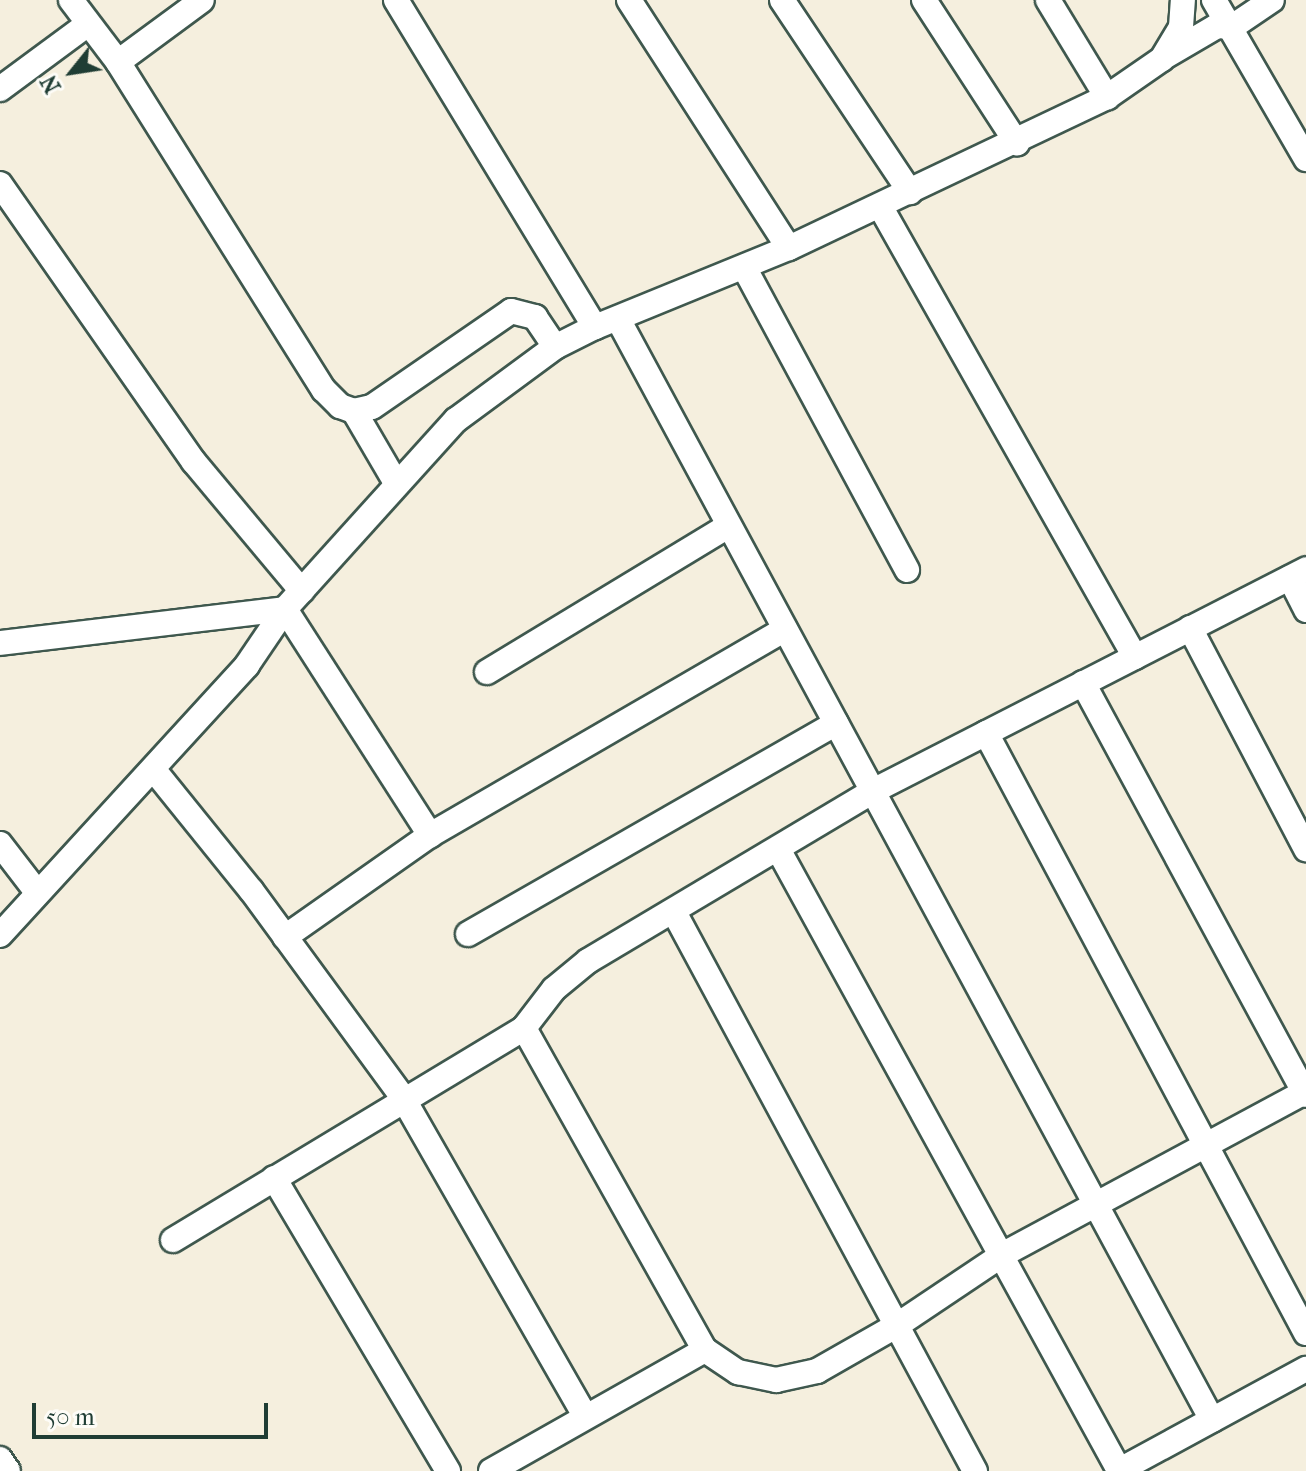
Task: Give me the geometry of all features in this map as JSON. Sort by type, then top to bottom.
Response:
[{"type":"street","points":[[71,0],[118,62],[324,390],[340,406],[354,411],[372,407],[511,311],[535,317],[555,347]]},
{"type":"street","points":[[118,62],[202,0]]},
{"type":"street","points":[[396,0],[607,323],[728,526],[1212,1420]]},
{"type":"street","points":[[629,0],[789,248]]},
{"type":"street","points":[[782,0],[910,192]]},
{"type":"street","points":[[924,0],[1017,143]]},
{"type":"street","points":[[1048,0],[1107,97]]},
{"type":"street","points":[[1162,59],[1181,27],[1183,0]]},
{"type":"street","points":[[1214,0],[1306,159]]},
{"type":"street","points":[[0,935],[247,665],[285,609],[396,483],[456,420],[555,347],[789,248],[1017,143],[1107,97],[1217,26],[1232,27],[1272,0]]},
{"type":"street","points":[[0,89],[88,24]]},
{"type":"street","points":[[0,184],[194,462],[302,591]]},
{"type":"street","points":[[880,206],[1135,657]]},
{"type":"street","points":[[744,267],[907,570]]},
{"type":"street","points":[[354,411],[396,483]]},
{"type":"street","points":[[487,672],[728,526]]},
{"type":"street","points":[[173,1240],[403,1098],[524,1028],[554,989],[588,961],[873,791],[1298,573],[1306,610]]},
{"type":"street","points":[[0,643],[285,609]]},
{"type":"street","points":[[285,609],[430,835]]},
{"type":"street","points":[[1190,628],[1306,849]]},
{"type":"street","points":[[285,937],[430,835],[785,629]]},
{"type":"street","points":[[524,1028],[705,1350],[738,1372],[776,1380],[817,1371],[896,1326],[1002,1255],[1305,1093],[1083,683]]},
{"type":"street","points":[[468,934],[836,723]]},
{"type":"street","points":[[986,733],[1306,1333]]},
{"type":"street","points":[[154,770],[285,937],[403,1098],[584,1414]]},
{"type":"street","points":[[0,844],[37,892]]},
{"type":"street","points":[[778,849],[1119,1471],[1306,1369]]},
{"type":"street","points":[[674,912],[975,1471]]},
{"type":"street","points":[[274,1178],[448,1471]]},
{"type":"street","points":[[491,1471],[584,1414],[705,1350]]},
{"type":"street","points":[[0,1459],[8,1471]]}]
